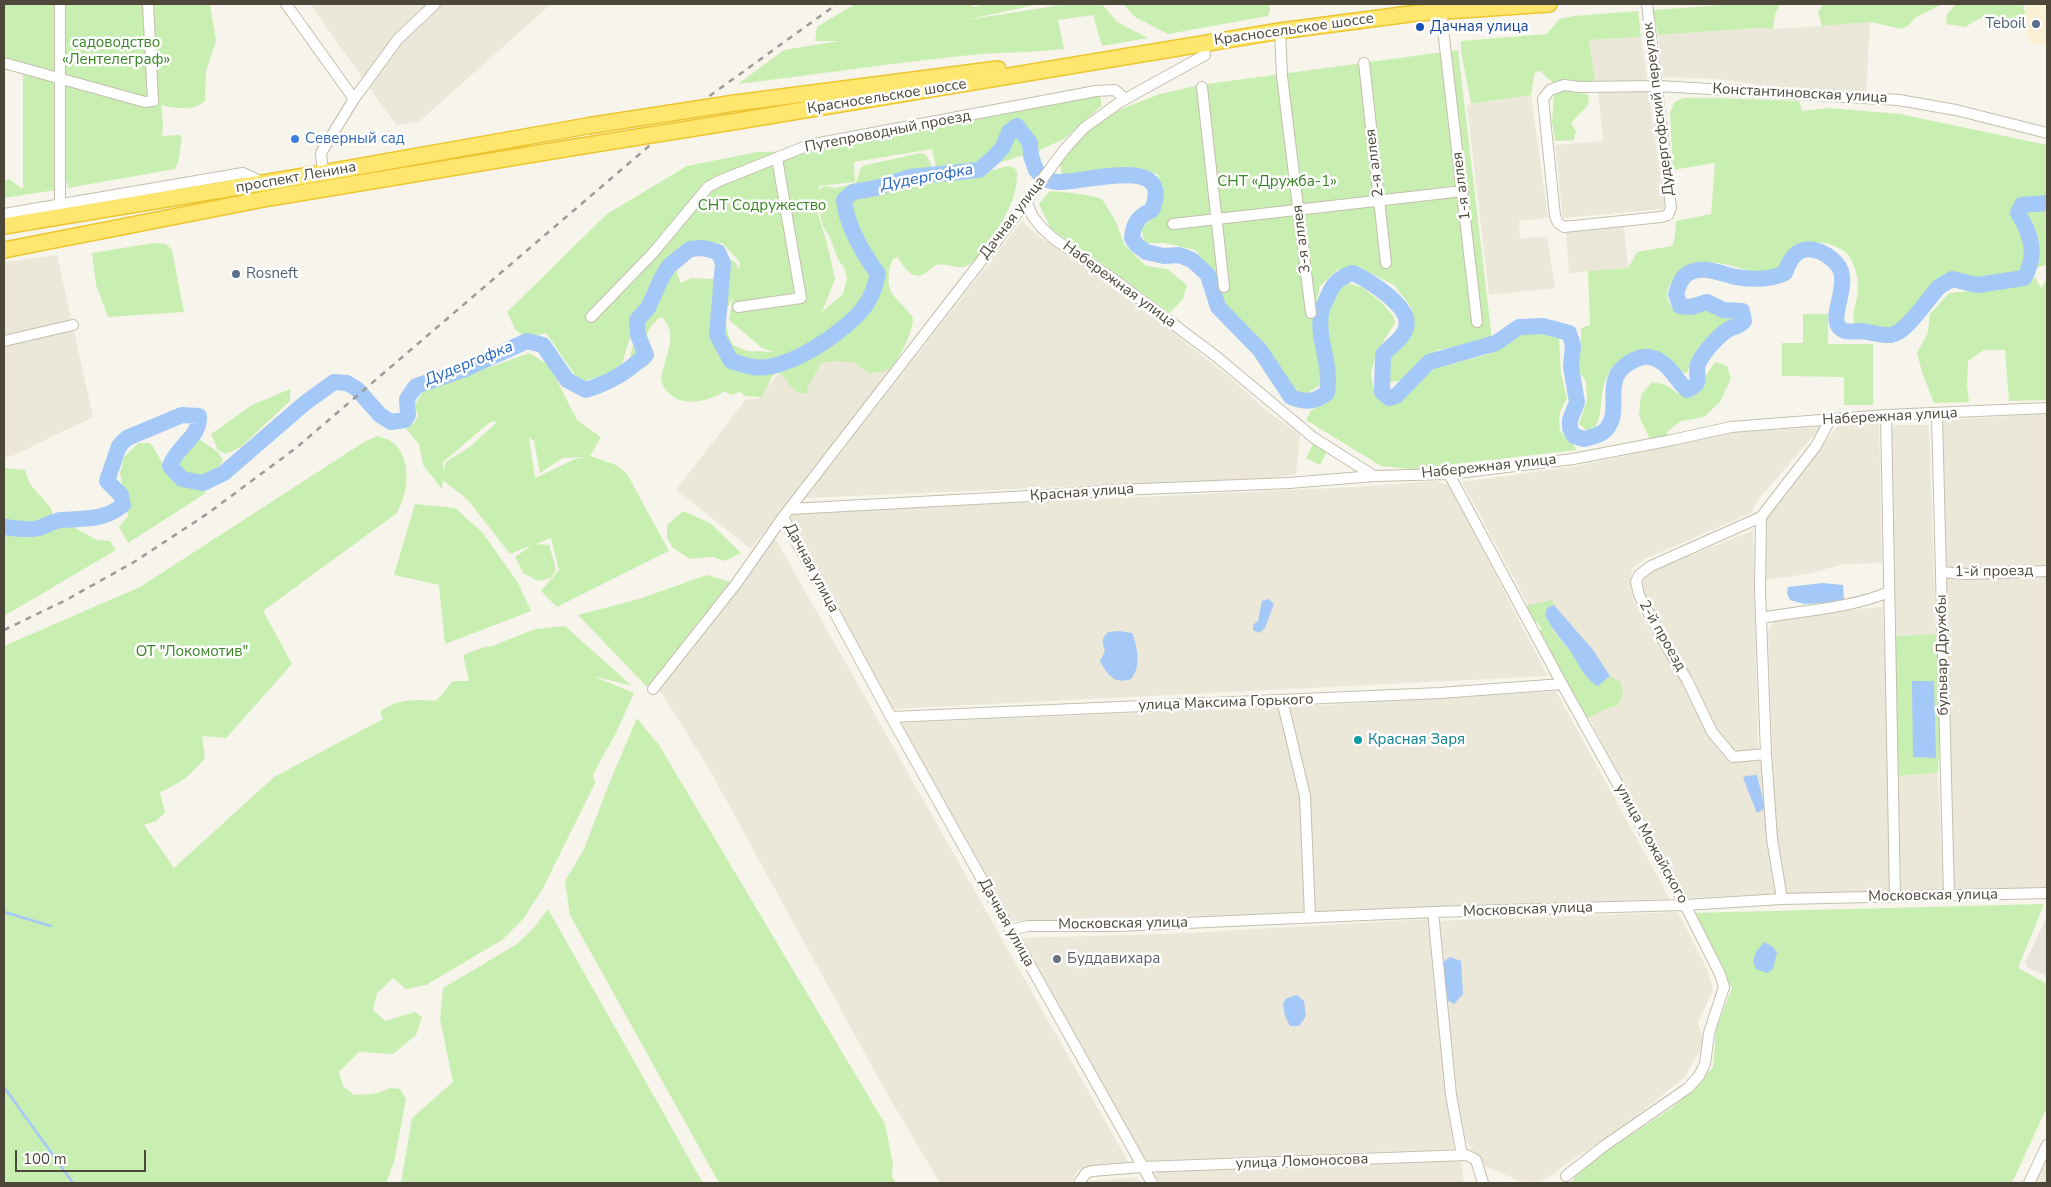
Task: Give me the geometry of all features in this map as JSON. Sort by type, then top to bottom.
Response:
[{"type":"highway","name":"Красносельское шоссе","points":[[570,148],[1280,30],[1385,17],[1549,4]]},
{"type":"highway","name":"Красносельское шоссе","points":[[587,126],[735,103],[1004,68],[1072,66]]},
{"type":"highway","name":"проспект Ленина","points":[[4,226],[265,183],[587,126]]},
{"type":"highway","name":"проспект Ленина","points":[[4,250],[269,198],[570,148]]},
{"type":"street","points":[[60,4],[60,205]]},
{"type":"street","points":[[4,63],[145,102],[153,101],[148,4]]},
{"type":"street","points":[[286,4],[354,99]]},
{"type":"street","points":[[323,173],[321,153],[354,99],[398,39],[435,4]]},
{"type":"street","name":"Дудергофский переулок","points":[[1647,4],[1671,208],[1668,215]]},
{"type":"street","name":"1-я аллея","points":[[1441,12],[1477,322]]},
{"type":"street","name":"3-я аллея","points":[[1280,30],[1282,76],[1311,313]]},
{"type":"street","name":"Дачная улица","points":[[1152,1183],[891,716],[787,513],[1053,164],[1084,128],[1125,100],[1205,55],[1203,42]]},
{"type":"street","name":"2-я аллея","points":[[1364,63],[1386,263]]},
{"type":"street","name":"Константиновская улица","points":[[1668,215],[1661,218],[1564,227],[1558,223],[1555,216],[1543,99],[1550,90],[1564,85],[1578,87],[1658,86],[1898,100],[1956,110],[2047,133]]},
{"type":"street","points":[[1202,86],[1224,286]]},
{"type":"street","name":"Путепроводный проезд","points":[[592,318],[653,253],[708,187],[719,181],[809,146],[1096,91],[1115,90],[1125,100]]},
{"type":"street","points":[[738,307],[801,298],[777,158]]},
{"type":"street","points":[[4,214],[243,173],[265,183]]},
{"type":"street","points":[[1173,224],[1463,191]]},
{"type":"street","name":"Набережная улица","points":[[1026,200],[1033,217],[1054,239],[1112,278],[1217,357],[1314,438],[1374,476],[1449,474],[1573,459],[1672,440],[1731,426],[1886,415],[2047,408]]},
{"type":"street","points":[[4,341],[73,324]]},
{"type":"street","name":"бульвар Дружбы","points":[[1936,414],[1949,896]]},
{"type":"street","points":[[1886,415],[1895,897]]},
{"type":"street","name":"2-й проезд","points":[[1766,754],[1733,757],[1712,732],[1687,680],[1639,595],[1636,582],[1639,575],[1651,566],[1761,517],[1816,446],[1830,420]]},
{"type":"street","name":"улица Можайского","points":[[1449,474],[1562,684],[1685,905],[1720,974],[1724,987],[1709,1033],[1705,1064],[1699,1076],[1688,1088],[1604,1146],[1566,1176]]},
{"type":"street","name":"Красная улица","points":[[787,513],[1118,490],[1289,483],[1374,476]]},
{"type":"street","points":[[653,689],[736,584],[787,513]]},
{"type":"street","points":[[1761,517],[1761,618],[1766,754],[1772,839],[1782,899]]},
{"type":"street","name":"1-й проезд","points":[[1941,572],[1967,574],[2047,572]]},
{"type":"street","points":[[1761,618],[1798,611],[1836,608],[1873,599],[1888,592]]},
{"type":"street","name":"улица Максима Горького","points":[[891,716],[1440,693],[1562,684]]},
{"type":"street","points":[[1282,700],[1305,796],[1310,917]]},
{"type":"street","name":"Московская улица","points":[[1010,930],[1028,926],[1118,926],[1433,912],[1685,905],[1782,899],[2047,894]]},
{"type":"street","points":[[1433,912],[1451,1095],[1462,1155],[1476,1160],[1482,1183]]},
{"type":"street","points":[[2029,1183],[2047,1145]]},
{"type":"street","name":"улица Ломоносова","points":[[1079,1183],[1086,1173],[1092,1171],[1142,1167],[1462,1155]]},
{"type":"shaded area","points":[[310,4],[551,4],[420,121],[396,125]]},
{"type":"shaded area","name":"Teboil","points":[[2028,4],[2047,4],[2047,45],[2031,45],[2026,31]]},
{"type":"shaded area","points":[[1870,22],[1866,93],[1796,90],[1718,79],[1662,77],[1658,35]]},
{"type":"shaded area","points":[[1641,37],[1648,83],[1595,82],[1589,40]]},
{"type":"shaded area","points":[[1648,87],[1665,209],[1563,218],[1555,145],[1603,141],[1598,91]]},
{"type":"shaded area","points":[[1531,95],[1548,218],[1519,221],[1520,238],[1547,237],[1555,288],[1489,295],[1467,105]]},
{"type":"shaded area","points":[[1022,221],[1038,236],[1125,294],[1233,380],[1265,409],[1300,435],[1296,474],[1273,478],[805,498]]},
{"type":"shaded area","points":[[1624,226],[1628,268],[1569,273],[1566,231]]},
{"type":"shaded area","points":[[57,255],[93,417],[10,457],[4,457],[4,262]]},
{"type":"shaded area","points":[[873,348],[894,365],[751,549],[676,490],[745,400],[759,398],[777,375],[809,373],[821,358]]},
{"type":"shaded area","points":[[2047,414],[2047,888],[1953,891],[1943,420]]},
{"type":"shaded area","points":[[1879,423],[1882,563],[1845,564],[1807,574],[1764,580],[1765,515],[1839,425]]},
{"type":"shaded area","points":[[1891,425],[1929,425],[1936,634],[1896,636]]},
{"type":"shaded area","points":[[1821,427],[1757,501],[1751,513],[1645,559],[1632,569],[1630,586],[1634,602],[1660,649],[1684,683],[1706,733],[1729,762],[1760,760],[1779,889],[1777,894],[1686,898],[1462,482],[1578,466],[1734,432]]},
{"type":"shaded area","points":[[1436,481],[1449,485],[1548,676],[891,709],[787,525],[794,513],[1355,487]]},
{"type":"shaded area","points":[[1753,530],[1758,749],[1733,752],[1715,730],[1692,676],[1667,640],[1641,585],[1647,573]]},
{"type":"shaded area","points":[[775,538],[1130,1165],[1078,1170],[1071,1183],[940,1183],[886,1092],[708,767],[659,689]]},
{"type":"shaded area","points":[[1883,607],[1891,894],[1787,893],[1776,848],[1768,631],[1775,620],[1834,611]]},
{"type":"shaded area","points":[[1556,691],[1670,899],[1275,914],[1009,921],[899,723],[1347,704]]},
{"type":"shaded area","points":[[1938,773],[1943,891],[1901,890],[1898,776]]},
{"type":"shaded area","points":[[1678,912],[1708,971],[1713,990],[1698,1023],[1704,1043],[1685,1077],[1634,1118],[1539,1183],[1525,1183],[1480,1164],[1461,1131],[1440,1007],[1434,921]]},
{"type":"shaded area","points":[[2047,916],[2047,976],[2028,968],[2025,963]]},
{"type":"shaded area","points":[[1430,919],[1454,1149],[1142,1161],[1016,938],[1168,934]]},
{"type":"shaded area","points":[[2047,1154],[2047,1183],[2034,1183]]},
{"type":"shaded area","points":[[1461,1161],[1464,1183],[1159,1183],[1154,1175],[1160,1171]]},
{"type":"shaded area","points":[[1137,1177],[1141,1183],[1086,1183],[1087,1181]]},
{"type":"green space","name":"садоводство «Лентелеграф»","points":[[4,4],[210,4],[216,41],[206,71],[205,101],[190,108],[161,105],[162,136],[180,135],[182,139],[175,169],[68,188],[67,182],[57,186],[56,190],[4,198],[4,181],[9,179],[23,189],[23,72],[4,66]]},
{"type":"green space","points":[[855,4],[972,4],[973,7],[986,4],[1039,4],[966,20],[1067,4],[1102,4],[1117,22],[1148,38],[1102,46],[1093,15],[1058,20],[1064,49],[905,62],[738,84],[784,50],[839,41],[815,41],[817,27]]},
{"type":"green space","points":[[1123,4],[1269,4],[1270,10],[1268,16],[1168,34],[1135,17]]},
{"type":"green space","points":[[1738,4],[1780,5],[1775,14],[1773,29],[1758,28],[1658,35],[1652,10]]},
{"type":"green space","points":[[1823,4],[1943,4],[1916,17],[1909,25],[1902,29],[1870,22],[1822,26],[1818,12]]},
{"type":"green space","points":[[1956,4],[2023,4],[2026,18],[2018,24],[2000,17],[1991,16],[1978,20],[1966,27],[1946,24],[1947,14]]},
{"type":"green space","points":[[1638,11],[1641,37],[1589,40],[1595,82],[1552,82],[1540,71],[1535,72],[1531,95],[1471,104],[1461,51],[1461,41],[1547,34],[1559,19]]},
{"type":"green space","name":"СНТ «Дружба-1»","points":[[1458,50],[1492,339],[1438,350],[1422,358],[1402,380],[1387,383],[1390,353],[1411,330],[1411,307],[1394,285],[1359,267],[1337,270],[1320,286],[1314,313],[1322,384],[1304,395],[1288,384],[1264,349],[1225,304],[1213,273],[1195,250],[1165,243],[1145,243],[1141,228],[1155,216],[1161,205],[1162,199],[1158,174],[1123,171],[1062,175],[1060,164],[1087,130],[1121,109],[1160,94],[1200,85]]},
{"type":"green space","points":[[1566,90],[1589,95],[1588,105],[1571,123],[1576,131],[1574,140],[1555,141],[1552,122],[1554,94]]},
{"type":"green space","name":"СНТ Содружество","points":[[1091,92],[1101,98],[1101,106],[1064,139],[1038,151],[978,169],[936,168],[932,149],[854,162],[855,182],[819,186],[819,190],[824,186],[835,188],[856,183],[861,167],[921,153],[926,155],[938,176],[945,180],[962,179],[1008,166],[1013,167],[1017,171],[1015,190],[1009,208],[993,237],[979,256],[972,262],[962,267],[944,264],[936,265],[926,273],[916,276],[908,272],[898,257],[893,259],[889,273],[891,292],[912,316],[913,321],[902,351],[890,368],[885,371],[868,373],[854,362],[832,361],[821,363],[806,390],[810,390],[805,393],[801,393],[793,388],[779,373],[774,374],[761,397],[744,396],[741,392],[730,395],[725,391],[708,399],[698,401],[680,400],[666,390],[661,380],[669,347],[670,330],[667,323],[661,317],[651,327],[647,336],[650,362],[647,366],[637,371],[630,356],[639,323],[651,298],[673,266],[678,268],[677,273],[681,283],[691,278],[712,279],[722,272],[727,263],[732,260],[736,263],[739,270],[740,262],[722,243],[695,245],[679,255],[654,282],[637,317],[620,371],[580,382],[546,333],[526,339],[515,329],[507,312],[607,214],[687,166],[757,152],[807,151]],"holes":[[[818,203],[822,224],[847,278],[843,294],[822,312],[835,279],[817,211]],[[733,297],[729,320],[762,348],[773,352],[747,351],[733,345],[726,327],[726,315]]]},
{"type":"green space","points":[[1683,98],[1799,101],[1802,111],[1829,108],[1900,114],[2047,145],[2047,265],[1987,279],[1953,273],[1937,285],[1898,327],[1893,329],[1854,324],[1853,319],[1858,291],[1856,272],[1847,254],[1831,245],[1817,242],[1803,244],[1789,253],[1778,270],[1769,273],[1708,262],[1688,267],[1676,275],[1669,286],[1667,297],[1671,306],[1679,312],[1707,309],[1730,313],[1734,319],[1713,332],[1699,347],[1687,373],[1682,372],[1656,353],[1650,352],[1633,354],[1614,366],[1607,376],[1599,419],[1595,427],[1588,432],[1579,424],[1587,400],[1586,382],[1579,371],[1577,356],[1581,345],[1581,328],[1590,325],[1588,271],[1628,268],[1637,252],[1672,246],[1675,237],[1676,221],[1711,214],[1715,163],[1673,170],[1670,112],[1675,102]]},
{"type":"green space","points":[[1050,191],[1076,193],[1102,199],[1116,222],[1124,244],[1146,266],[1167,269],[1187,285],[1183,299],[1169,313],[1110,269],[1051,229],[1039,204]]},
{"type":"green space","points":[[153,243],[166,244],[172,250],[184,312],[108,317],[96,285],[92,253]]},
{"type":"green space","points":[[2035,277],[2041,288],[2047,279],[2047,400],[2009,401],[2005,350],[1984,350],[1968,361],[1967,384],[1969,402],[1934,403],[1917,353],[1928,332],[1930,314],[1949,293],[2026,285]]},
{"type":"green space","points":[[1347,283],[1362,287],[1380,301],[1394,317],[1395,323],[1376,353],[1371,374],[1377,397],[1384,402],[1393,401],[1411,388],[1419,376],[1430,368],[1489,354],[1520,333],[1546,333],[1559,339],[1561,374],[1567,398],[1560,412],[1560,431],[1577,450],[1411,469],[1381,466],[1306,420],[1311,410],[1324,404],[1332,396],[1335,386],[1333,365],[1323,325],[1329,301],[1338,284]]},
{"type":"green space","points":[[1803,314],[1828,314],[1828,344],[1873,344],[1873,405],[1844,405],[1844,377],[1782,376],[1782,343],[1803,343]]},
{"type":"green space","points":[[529,353],[549,365],[577,420],[601,437],[590,456],[616,465],[627,474],[669,551],[557,607],[541,591],[559,570],[551,538],[536,544],[549,545],[556,569],[551,578],[538,581],[523,573],[515,557],[532,545],[510,554],[468,500],[443,480],[442,489],[423,465],[419,444],[406,429],[414,423],[418,416],[415,406],[422,392]],"holes":[[[498,421],[471,446],[446,462],[443,472],[443,462],[490,422]],[[529,437],[534,441],[540,473],[563,458],[585,457],[575,459],[535,478]]]},
{"type":"green space","points":[[1715,362],[1727,366],[1731,378],[1720,402],[1704,417],[1681,421],[1668,431],[1663,442],[1652,444],[1639,416],[1641,395],[1652,382],[1666,385],[1682,396],[1697,386]]},
{"type":"green space","points":[[290,389],[290,401],[241,447],[226,454],[218,450],[211,434],[252,405]]},
{"type":"green space","name":"ОТ \"Локомотив\"","points":[[377,436],[390,441],[399,449],[406,466],[406,486],[397,513],[263,611],[292,664],[226,738],[202,736],[205,758],[185,778],[174,786],[160,792],[165,813],[156,821],[144,825],[174,868],[274,777],[383,719],[380,712],[386,708],[407,701],[436,701],[453,681],[469,681],[463,655],[487,646],[490,647],[535,629],[565,626],[632,686],[593,676],[634,693],[615,735],[593,774],[595,783],[543,888],[524,918],[502,940],[426,985],[406,989],[393,978],[377,993],[373,1010],[385,1021],[415,1012],[422,1017],[416,1035],[393,1054],[359,1052],[339,1072],[343,1086],[354,1095],[373,1094],[391,1088],[400,1089],[406,1099],[394,1162],[386,1183],[4,1183],[4,646],[140,587],[364,442]]},
{"type":"green space","points":[[197,438],[218,452],[223,460],[217,472],[208,477],[195,478],[182,473],[177,466],[180,456]]},
{"type":"green space","points":[[138,443],[150,443],[174,479],[199,488],[206,493],[128,543],[119,527],[128,516],[120,473],[124,457]]},
{"type":"green space","points":[[1313,444],[1327,451],[1320,465],[1306,458]]},
{"type":"green space","points":[[4,468],[25,470],[30,484],[51,508],[53,517],[36,525],[4,523]]},
{"type":"green space","points":[[415,504],[455,508],[482,532],[517,581],[531,611],[445,644],[439,585],[394,575]]},
{"type":"green space","points":[[683,511],[710,523],[741,553],[725,561],[713,557],[690,559],[673,548],[667,538],[667,525]]},
{"type":"green space","points":[[72,526],[97,540],[110,541],[116,550],[4,616],[4,533],[27,535]]},
{"type":"green space","points":[[707,575],[730,582],[647,687],[578,615],[639,599]]},
{"type":"green space","points":[[1552,600],[1554,605],[1547,608],[1553,631],[1568,649],[1607,680],[1610,676],[1621,682],[1623,695],[1618,705],[1603,710],[1587,719],[1538,632],[1542,629],[1537,622],[1534,624],[1525,606]]},
{"type":"green space","points":[[1936,634],[1940,730],[1938,773],[1898,776],[1894,676],[1896,636]]},
{"type":"green space","points":[[637,718],[659,745],[885,1124],[893,1164],[892,1177],[896,1183],[719,1183],[570,915],[565,881],[584,849]]},
{"type":"green space","points":[[2044,904],[2018,968],[2047,984],[2047,1107],[2012,1183],[1571,1183],[1581,1168],[1672,1108],[1694,1089],[1713,1067],[1716,1029],[1732,988],[1693,913]]},
{"type":"green space","points":[[548,909],[703,1183],[401,1183],[412,1118],[453,1082],[440,1019],[443,988],[517,944],[533,929]]},
{"type":"water","points":[[1822,583],[1843,585],[1844,599],[1839,602],[1804,604],[1790,600],[1787,593],[1788,587]]},
{"type":"water","points":[[1269,599],[1274,604],[1265,628],[1259,633],[1253,630],[1253,625],[1258,621],[1262,601]]},
{"type":"water","points":[[1554,605],[1593,650],[1610,676],[1598,686],[1588,679],[1547,619],[1545,615],[1547,608]]},
{"type":"water","points":[[1108,632],[1132,633],[1135,643],[1137,666],[1130,680],[1122,681],[1110,676],[1100,661],[1105,651],[1104,637]]},
{"type":"water","points":[[1912,681],[1934,681],[1936,758],[1913,757]]},
{"type":"water","points":[[1757,775],[1764,809],[1757,813],[1743,778],[1745,776]]},
{"type":"water","points":[[1764,942],[1772,946],[1777,952],[1773,969],[1767,973],[1756,969],[1753,962],[1756,952]]},
{"type":"water","points":[[1450,957],[1461,961],[1463,994],[1454,1004],[1447,1000],[1443,983],[1443,962]]},
{"type":"water","points":[[1297,995],[1304,1001],[1306,1016],[1299,1026],[1290,1026],[1285,1016],[1283,1003],[1287,998]]},
{"type":"waterway","name":"Дудергофка","points":[[4,527],[35,529],[58,521],[94,518],[116,510],[123,505],[121,495],[107,481],[119,446],[127,438],[182,415],[199,416],[198,424],[196,430],[178,452],[170,466],[182,479],[203,483],[224,473],[305,403],[334,382],[347,383],[357,389],[380,415],[391,422],[405,420],[408,415],[407,399],[416,386],[463,370],[527,341],[543,345],[567,380],[586,390],[595,387],[618,376],[646,355],[638,335],[637,320],[648,308],[669,266],[690,249],[703,248],[718,252],[723,263],[717,335],[731,361],[753,367],[767,367],[798,357],[830,338],[856,316],[870,299],[878,274],[856,239],[848,220],[844,200],[853,192],[876,188],[910,177],[979,170],[1003,147],[1009,132],[1017,126],[1030,143],[1031,156],[1036,170],[1044,179],[1059,182],[1124,175],[1140,176],[1151,182],[1156,192],[1152,210],[1138,221],[1132,238],[1146,252],[1164,256],[1179,255],[1192,260],[1208,275],[1218,307],[1260,350],[1291,397],[1310,401],[1327,393],[1328,372],[1321,334],[1321,312],[1335,284],[1344,276],[1353,273],[1388,295],[1403,312],[1406,320],[1406,328],[1402,336],[1383,355],[1382,392],[1389,398],[1396,396],[1429,362],[1496,343],[1519,327],[1543,326],[1569,333],[1573,345],[1571,367],[1577,402],[1570,420],[1570,428],[1574,436],[1584,439],[1600,434],[1608,427],[1612,419],[1615,381],[1626,365],[1642,357],[1655,359],[1667,367],[1687,390],[1696,385],[1698,364],[1708,349],[1727,330],[1740,325],[1744,321],[1742,311],[1723,310],[1707,302],[1691,307],[1680,306],[1676,294],[1681,280],[1687,274],[1693,271],[1705,270],[1742,278],[1761,279],[1785,273],[1791,260],[1800,251],[1806,249],[1820,252],[1833,260],[1841,271],[1842,286],[1836,317],[1839,328],[1847,331],[1891,335],[1904,328],[1939,287],[1952,279],[1977,285],[2024,278],[2032,253],[2029,237],[2018,213],[2022,205],[2047,203]]},
{"type":"waterway","points":[[4,912],[51,926]]},
{"type":"waterway","points":[[4,1087],[73,1183]]},
{"type":"railway","points":[[4,630],[66,600],[134,562],[207,514],[296,448],[697,105],[837,4]]},
{"type":"place","name":"Teboil","points":[[2036,24]]},
{"type":"place","name":"Дачная улица","points":[[1420,27]]},
{"type":"place","name":"Северный сад","points":[[295,139]]},
{"type":"place","name":"Rosneft","points":[[236,274]]},
{"type":"place","name":"Красная Заря","points":[[1358,740]]},
{"type":"place","name":"Буддавихара","points":[[1057,959]]}]
